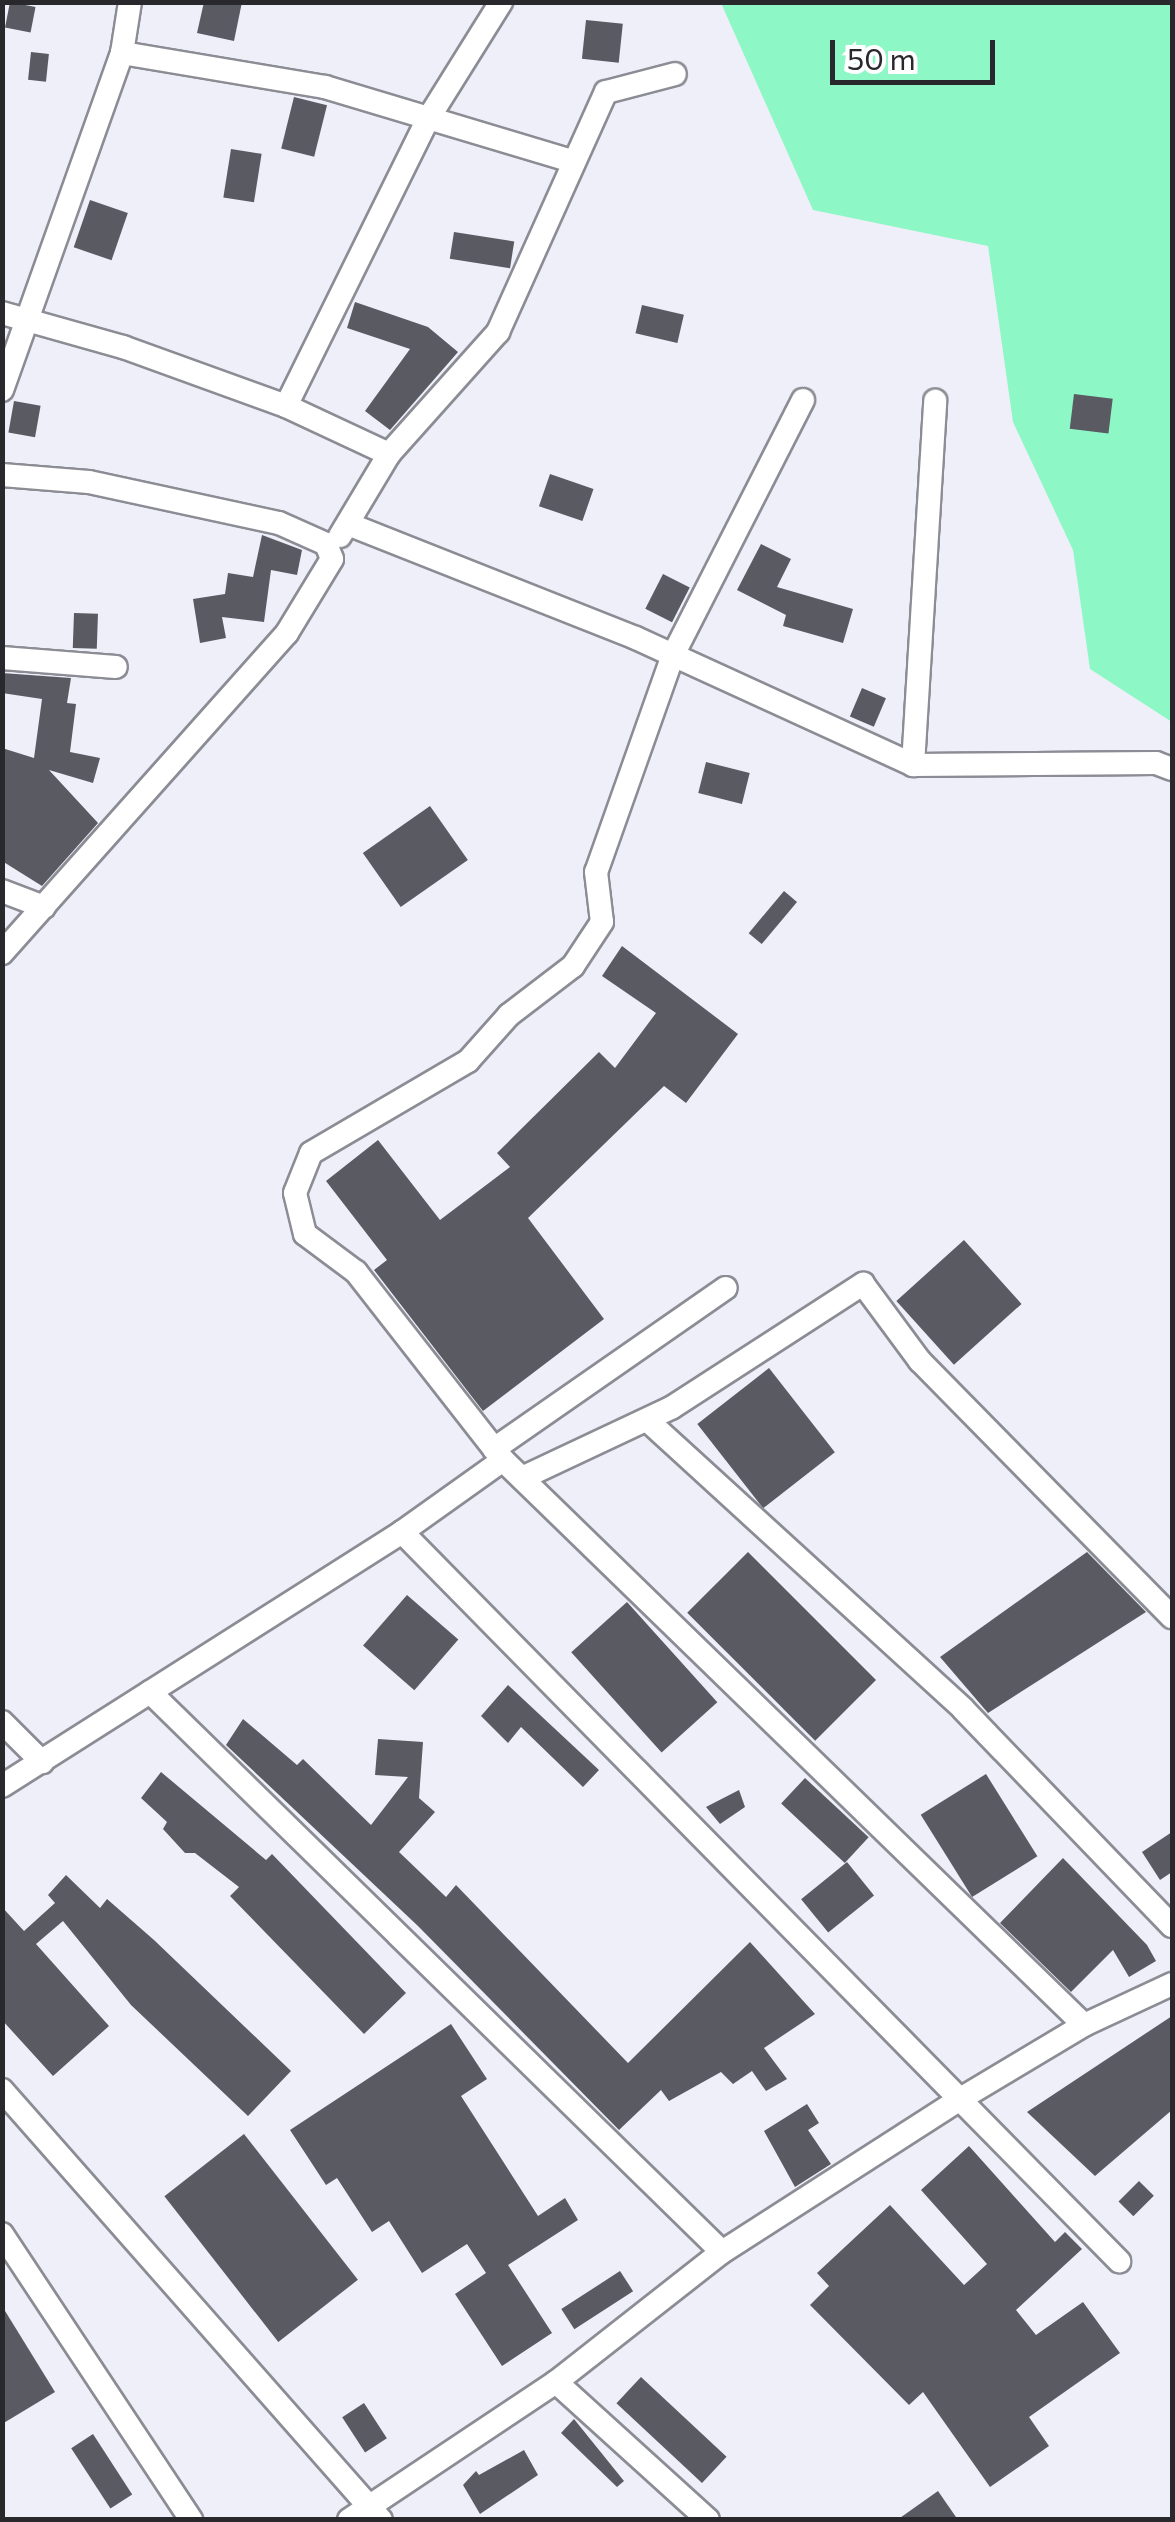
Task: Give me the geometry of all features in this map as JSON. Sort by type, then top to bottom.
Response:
[{"type":"street","points":[[2,390],[30,321],[122,53],[130,2]]},
{"type":"street","points":[[286,406],[428,119],[500,2]]},
{"type":"street","points":[[122,53],[325,87],[572,161]]},
{"type":"street","points":[[2,953],[287,633],[332,568],[331,552],[389,454],[498,332],[606,92],[675,74]]},
{"type":"street","points":[[2,313],[286,406],[389,454]]},
{"type":"street","points":[[802,400],[673,655],[596,872],[602,922],[573,966],[508,1015],[468,1061],[310,1153],[294,1193],[305,1234],[356,1272],[499,1454],[1084,2025]]},
{"type":"street","points":[[914,765],[935,400]]},
{"type":"street","points":[[2,476],[148,492],[279,523],[311,534],[331,552]]},
{"type":"street","points":[[348,524],[673,655],[914,765],[1156,763],[1172,769]]},
{"type":"street","points":[[2,658],[116,668]]},
{"type":"street","points":[[2,892],[44,907]]},
{"type":"street","points":[[522,1478],[647,1420],[864,1284],[920,1360],[1172,1616]]},
{"type":"street","points":[[2,1786],[402,1532],[499,1454],[726,1288]]},
{"type":"street","points":[[647,1420],[963,1709],[1172,1926]]},
{"type":"street","points":[[402,1532],[1119,2261]]},
{"type":"street","points":[[150,1692],[722,2252]]},
{"type":"street","points":[[2,1722],[42,1762]]},
{"type":"street","points":[[348,2520],[375,2513],[556,2382],[722,2252],[957,2100],[1084,2025],[1172,1984]]},
{"type":"street","points":[[2,2090],[375,2513]]},
{"type":"street","points":[[2,2234],[190,2520]]},
{"type":"street","points":[[556,2382],[708,2520]]},
{"type":"green space","points":[[721,3],[1172,3],[1172,722],[1090,669],[1073,550],[1013,422],[988,246],[813,210]]},
{"type":"building","points":[[10,2],[36,7],[31,32],[5,28]]},
{"type":"building","points":[[204,2],[242,2],[234,41],[197,33]]},
{"type":"building","points":[[586,20],[623,24],[619,63],[582,59]]},
{"type":"building","points":[[31,52],[49,54],[46,82],[28,80]]},
{"type":"building","points":[[294,97],[327,105],[314,157],[281,148]]},
{"type":"building","points":[[231,149],[262,154],[254,202],[223,197]]},
{"type":"building","points":[[90,200],[128,213],[112,260],[74,247]]},
{"type":"building","points":[[454,232],[514,242],[510,268],[450,259]]},
{"type":"building","points":[[355,302],[428,327],[458,352],[390,430],[365,411],[410,349],[347,328]]},
{"type":"building","points":[[642,305],[684,315],[677,343],[635,333]]},
{"type":"building","points":[[1074,394],[1113,399],[1108,433],[1070,429]]},
{"type":"building","points":[[14,401],[41,406],[35,437],[8,433]]},
{"type":"building","points":[[550,474],[593,489],[582,521],[539,506]]},
{"type":"building","points":[[262,535],[302,550],[297,575],[271,570],[264,622],[222,617],[226,638],[200,643],[193,599],[225,594],[228,573],[253,577]]},
{"type":"building","points":[[761,544],[791,559],[777,587],[853,609],[843,643],[783,626],[786,615],[737,590]]},
{"type":"building","points":[[663,574],[690,588],[672,622],[645,609]]},
{"type":"building","points":[[74,613],[98,614],[97,649],[73,648]]},
{"type":"building","points":[[2,673],[71,678],[67,703],[76,704],[70,752],[100,758],[93,783],[49,770],[98,823],[42,886],[2,861],[2,748],[34,758],[42,699],[2,693]]},
{"type":"building","points":[[862,688],[886,698],[874,727],[850,717]]},
{"type":"building","points":[[706,762],[750,773],[742,804],[698,793]]},
{"type":"building","points":[[430,806],[468,860],[401,907],[363,853]]},
{"type":"building","points":[[784,891],[797,902],[762,944],[749,933]]},
{"type":"building","points":[[622,946],[738,1034],[686,1103],[664,1086],[528,1218],[604,1319],[483,1411],[374,1270],[387,1260],[326,1181],[378,1140],[440,1220],[510,1167],[497,1153],[599,1052],[615,1068],[656,1013],[602,976]]},
{"type":"building","points":[[964,1240],[1022,1304],[954,1365],[896,1301]]},
{"type":"building","points":[[769,1368],[835,1452],[763,1508],[697,1424]]},
{"type":"building","points":[[748,1552],[876,1680],[815,1741],[687,1613]]},
{"type":"building","points":[[1087,1552],[1146,1612],[988,1713],[940,1657]]},
{"type":"building","points":[[407,1595],[458,1640],[414,1690],[363,1646]]},
{"type":"building","points":[[627,1602],[717,1702],[662,1753],[571,1652]]},
{"type":"building","points":[[508,1685],[599,1770],[583,1787],[521,1727],[508,1743],[481,1716]]},
{"type":"building","points":[[243,1719],[297,1765],[303,1759],[371,1825],[408,1777],[375,1775],[378,1739],[423,1742],[419,1798],[435,1812],[399,1852],[446,1897],[456,1885],[628,2063],[750,1942],[815,2014],[764,2048],[787,2079],[766,2091],[752,2071],[733,2084],[721,2072],[669,2101],[661,2090],[619,2130],[418,1926],[226,1745]]},
{"type":"building","points":[[161,1772],[266,1860],[272,1854],[406,1993],[364,2034],[230,1896],[239,1887],[195,1853],[185,1853],[163,1829],[167,1822],[141,1798]]},
{"type":"building","points":[[986,1774],[1037,1856],[972,1897],[921,1815]]},
{"type":"building","points":[[805,1778],[869,1837],[845,1863],[781,1804]]},
{"type":"building","points":[[739,1790],[745,1807],[720,1824],[706,1807]]},
{"type":"building","points":[[1172,1832],[1172,1872],[1160,1880],[1142,1852]]},
{"type":"building","points":[[1063,1858],[1147,1945],[1156,1961],[1129,1977],[1113,1950],[1071,1992],[1000,1923]]},
{"type":"building","points":[[847,1862],[874,1895],[828,1933],[801,1899]]},
{"type":"building","points":[[66,1875],[100,1908],[107,1899],[291,2071],[248,2116],[131,2005],[63,1921],[36,1944],[109,2026],[53,2076],[2,2020],[2,1907],[24,1931],[55,1903],[48,1895]]},
{"type":"building","points":[[1172,2016],[1172,2110],[1095,2176],[1027,2112]]},
{"type":"building","points":[[451,2024],[487,2079],[461,2096],[538,2216],[565,2198],[578,2220],[508,2265],[552,2333],[502,2366],[455,2294],[486,2273],[467,2244],[422,2273],[389,2221],[372,2232],[337,2178],[326,2185],[290,2130]]},
{"type":"building","points":[[807,2104],[819,2123],[808,2130],[831,2164],[795,2187],[764,2131]]},
{"type":"building","points":[[244,2134],[358,2280],[278,2342],[164,2196]]},
{"type":"building","points":[[969,2146],[1055,2242],[1065,2232],[1082,2249],[1016,2310],[1036,2335],[1083,2302],[1120,2353],[1029,2417],[1049,2446],[990,2487],[923,2392],[909,2405],[810,2305],[829,2286],[817,2273],[890,2205],[964,2285],[987,2264],[921,2190]]},
{"type":"building","points":[[1139,2181],[1154,2196],[1133,2216],[1118,2202]]},
{"type":"building","points":[[620,2271],[633,2291],[574,2329],[561,2309]]},
{"type":"building","points":[[2,2306],[55,2392],[2,2424]]},
{"type":"building","points":[[641,2377],[727,2457],[702,2483],[616,2403]]},
{"type":"building","points":[[364,2403],[387,2438],[365,2452],[342,2417]]},
{"type":"building","points":[[574,2419],[624,2481],[617,2487],[561,2433]]},
{"type":"building","points":[[93,2434],[132,2494],[110,2509],[71,2448]]},
{"type":"building","points":[[524,2450],[538,2475],[480,2514],[463,2485],[476,2471],[479,2475]]},
{"type":"building","points":[[938,2491],[958,2520],[897,2520]]}]
